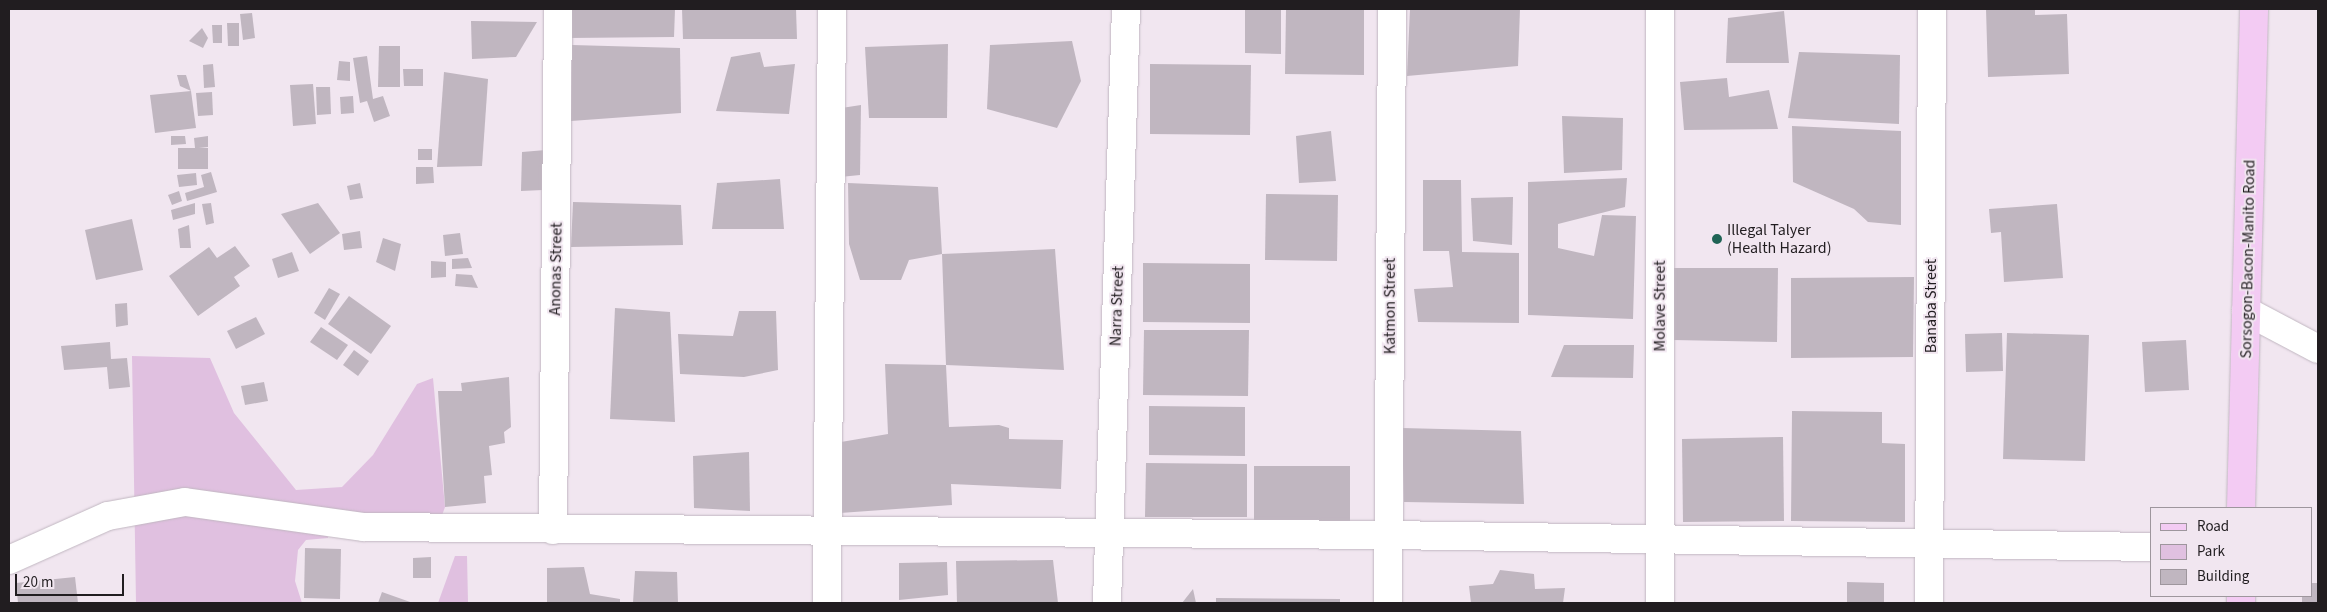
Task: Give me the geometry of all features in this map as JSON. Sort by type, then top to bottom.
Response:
[{"type":"main road","name":"Sorsogon-Bacon-Manito Road","points":[[2242,507],[2254,9]]},
{"type":"street","name":"Anonas Street","points":[[553,530],[558,9]]},
{"type":"street","points":[[827,603],[832,9]]},
{"type":"street","name":"Narra Street","points":[[1107,603],[1126,9]]},
{"type":"street","name":"Katmon Street","points":[[1388,603],[1392,9]]},
{"type":"street","name":"Molave Street","points":[[1660,9],[1660,603]]},
{"type":"street","name":"Banaba Street","points":[[1929,603],[1932,9]]},
{"type":"street","points":[[2246,311],[2318,349]]},
{"type":"street","points":[[9,560],[108,516],[185,502],[364,528],[1108,536],[1388,535],[1660,541],[2150,547]]},
{"type":"green space","points":[[132,356],[210,358],[234,413],[296,490],[342,487],[373,455],[417,384],[433,378],[445,507],[440,521],[327,520],[328,538],[306,540],[298,550],[295,581],[302,603],[136,603]]},
{"type":"green space","points":[[455,556],[467,556],[468,603],[438,603]]},
{"type":"building","points":[[568,9],[675,9],[674,37],[568,38]]},
{"type":"building","points":[[682,9],[796,9],[797,39],[683,39]]},
{"type":"building","points":[[1245,9],[1281,9],[1281,54],[1245,53]]},
{"type":"building","points":[[1286,9],[1364,9],[1364,75],[1285,74]]},
{"type":"building","points":[[1410,9],[1520,9],[1518,66],[1407,76]]},
{"type":"building","points":[[1986,9],[2035,9],[2035,15],[2067,14],[2069,74],[1988,77]]},
{"type":"building","points":[[1784,11],[1789,63],[1726,63],[1728,18]]},
{"type":"building","points":[[252,13],[255,38],[243,40],[240,14]]},
{"type":"building","points":[[471,21],[537,22],[516,57],[472,59]]},
{"type":"building","points":[[227,23],[239,23],[239,46],[228,46]]},
{"type":"building","points":[[212,25],[222,25],[222,43],[213,43]]},
{"type":"building","points":[[202,28],[208,38],[203,48],[189,41]]},
{"type":"building","points":[[1072,41],[1081,81],[1057,128],[987,109],[990,45]]},
{"type":"building","points":[[948,44],[947,118],[869,118],[865,47]]},
{"type":"building","points":[[572,45],[680,48],[681,113],[571,121]]},
{"type":"building","points":[[379,46],[400,46],[400,87],[378,87]]},
{"type":"building","points":[[760,52],[764,67],[795,64],[789,114],[716,111],[731,57]]},
{"type":"building","points":[[1799,52],[1900,55],[1899,124],[1788,118]]},
{"type":"building","points":[[367,56],[373,99],[383,96],[390,116],[374,122],[367,101],[360,103],[353,58]]},
{"type":"building","points":[[339,61],[350,62],[350,81],[337,80]]},
{"type":"building","points":[[213,64],[215,87],[204,88],[203,65]]},
{"type":"building","points":[[1150,64],[1251,65],[1250,135],[1150,134]]},
{"type":"building","points":[[403,69],[423,69],[423,86],[404,86]]},
{"type":"building","points":[[444,72],[488,79],[482,166],[437,167]]},
{"type":"building","points":[[177,75],[186,75],[191,91],[180,86]]},
{"type":"building","points":[[1727,78],[1729,97],[1769,90],[1778,129],[1684,130],[1680,82]]},
{"type":"building","points":[[313,84],[316,124],[293,126],[290,85]]},
{"type":"building","points":[[316,87],[330,87],[331,114],[317,115]]},
{"type":"building","points":[[191,91],[196,128],[155,133],[150,95]]},
{"type":"building","points":[[212,92],[213,115],[198,116],[196,93]]},
{"type":"building","points":[[353,96],[354,113],[341,114],[340,97]]},
{"type":"building","points":[[861,105],[860,175],[840,177],[835,109]]},
{"type":"building","points":[[1562,116],[1623,118],[1622,170],[1564,173]]},
{"type":"building","points":[[1792,126],[1901,131],[1901,225],[1868,222],[1854,209],[1793,182]]},
{"type":"building","points":[[1331,131],[1336,181],[1299,183],[1296,136]]},
{"type":"building","points":[[171,136],[185,136],[186,144],[171,145]]},
{"type":"building","points":[[208,136],[208,147],[199,148],[208,148],[208,169],[178,169],[178,148],[195,148],[194,138]]},
{"type":"building","points":[[418,149],[432,149],[432,160],[418,160]]},
{"type":"building","points":[[546,150],[543,190],[521,191],[522,152]]},
{"type":"building","points":[[416,167],[433,167],[434,183],[416,184]]},
{"type":"building","points":[[211,172],[217,192],[187,201],[185,193],[204,187],[201,175]]},
{"type":"building","points":[[196,173],[197,185],[179,187],[177,175]]},
{"type":"building","points":[[1627,178],[1625,207],[1558,224],[1558,248],[1594,256],[1602,215],[1636,216],[1633,319],[1528,315],[1528,182]]},
{"type":"building","points":[[780,179],[784,229],[712,229],[717,183]]},
{"type":"building","points":[[1423,180],[1461,180],[1462,252],[1519,253],[1519,323],[1418,322],[1414,289],[1453,287],[1449,251],[1423,251]]},
{"type":"building","points":[[360,183],[363,198],[350,200],[347,186]]},
{"type":"building","points":[[848,183],[938,187],[942,254],[909,260],[901,280],[860,280],[849,244]]},
{"type":"building","points":[[179,191],[182,201],[172,205],[168,195]]},
{"type":"building","points":[[1266,194],[1338,195],[1337,261],[1265,260]]},
{"type":"building","points":[[1513,197],[1512,245],[1473,241],[1471,198]]},
{"type":"building","points":[[573,202],[681,205],[683,245],[571,247]]},
{"type":"building","points":[[195,203],[195,214],[173,220],[171,210]]},
{"type":"building","points":[[211,203],[214,223],[206,225],[202,204]]},
{"type":"building","points":[[318,203],[340,233],[310,254],[281,214]]},
{"type":"building","points":[[2057,204],[2063,278],[2004,282],[2001,232],[1991,233],[1989,209]]},
{"type":"building","points":[[132,219],[143,270],[96,280],[85,230]]},
{"type":"building","points":[[189,225],[191,248],[180,248],[178,229]]},
{"type":"building","points":[[360,231],[362,248],[344,250],[342,234]]},
{"type":"building","points":[[460,233],[463,254],[445,256],[443,235]]},
{"type":"building","points":[[383,238],[401,244],[395,271],[376,262]]},
{"type":"building","points":[[235,246],[250,266],[234,277],[240,286],[198,316],[169,276],[209,247],[217,258]]},
{"type":"building","points":[[1055,249],[1064,370],[946,365],[942,254]]},
{"type":"building","points":[[292,252],[299,271],[278,278],[272,259]]},
{"type":"building","points":[[468,258],[472,268],[452,269],[452,259]]},
{"type":"building","points":[[431,261],[446,262],[446,277],[431,278]]},
{"type":"building","points":[[1143,263],[1250,264],[1250,323],[1143,322]]},
{"type":"building","points":[[1674,268],[1778,268],[1777,342],[1673,340]]},
{"type":"building","points":[[456,274],[472,275],[478,288],[455,286]]},
{"type":"building","points":[[1914,277],[1913,357],[1791,358],[1791,278]]},
{"type":"building","points":[[329,288],[340,294],[325,320],[314,313]]},
{"type":"building","points":[[349,296],[391,326],[371,354],[328,324]]},
{"type":"building","points":[[127,303],[128,325],[116,327],[115,304]]},
{"type":"building","points":[[615,308],[670,312],[675,422],[610,419]]},
{"type":"building","points":[[739,311],[776,311],[778,370],[744,377],[680,374],[678,334],[733,336]]},
{"type":"building","points":[[256,317],[265,334],[236,349],[227,331]]},
{"type":"building","points":[[321,327],[348,345],[337,360],[310,342]]},
{"type":"building","points":[[1144,330],[1249,330],[1248,396],[1143,395]]},
{"type":"building","points":[[2002,333],[2003,371],[1966,372],[1965,334]]},
{"type":"building","points":[[2007,333],[2089,335],[2085,461],[2003,459]]},
{"type":"building","points":[[2186,340],[2189,390],[2145,392],[2142,342]]},
{"type":"building","points":[[110,342],[111,359],[127,358],[130,387],[109,389],[107,367],[64,370],[61,346]]},
{"type":"building","points":[[1564,345],[1634,345],[1633,378],[1551,377]]},
{"type":"building","points":[[354,350],[369,361],[358,376],[343,365]]},
{"type":"building","points":[[885,364],[946,365],[949,427],[999,425],[1009,428],[1009,439],[1063,440],[1061,489],[951,484],[952,505],[840,513],[841,442],[888,434]]},
{"type":"building","points":[[509,377],[511,427],[504,432],[505,443],[489,446],[492,475],[484,476],[486,503],[445,507],[438,391],[462,391],[461,383]]},
{"type":"building","points":[[264,382],[268,401],[245,405],[241,386]]},
{"type":"building","points":[[1149,406],[1245,407],[1245,456],[1149,455]]},
{"type":"building","points":[[1792,411],[1882,412],[1882,443],[1905,444],[1905,522],[1791,521]]},
{"type":"building","points":[[1402,428],[1521,431],[1524,504],[1404,502]]},
{"type":"building","points":[[1783,437],[1784,521],[1683,522],[1682,439]]},
{"type":"building","points":[[749,452],[750,511],[694,508],[693,456]]},
{"type":"building","points":[[1146,463],[1247,464],[1247,517],[1145,517]]},
{"type":"building","points":[[1254,466],[1350,466],[1350,524],[1254,523]]},
{"type":"building","points":[[305,548],[341,549],[340,599],[304,598]]},
{"type":"building","points":[[431,557],[431,578],[413,578],[413,558]]},
{"type":"building","points":[[1053,560],[1058,603],[957,603],[956,561]]},
{"type":"building","points":[[947,562],[948,595],[899,600],[899,563]]},
{"type":"building","points":[[584,567],[590,594],[620,599],[620,603],[547,603],[547,568]]},
{"type":"building","points":[[1500,570],[1534,574],[1535,589],[1565,588],[1563,603],[1471,603],[1469,586],[1493,584]]},
{"type":"building","points":[[635,571],[677,572],[678,603],[633,603]]},
{"type":"building","points":[[75,577],[78,603],[18,603],[16,583]]},
{"type":"building","points":[[1847,582],[1884,583],[1884,603],[1847,603]]},
{"type":"building","points":[[2312,583],[2318,583],[2318,603],[2302,603],[2302,597],[2312,597]]},
{"type":"building","points":[[1193,589],[1196,603],[1182,603]]},
{"type":"building","points":[[382,592],[413,603],[378,603]]},
{"type":"building","points":[[1216,598],[1340,599],[1340,603],[1216,603]]},
{"type":"place","name":"Illegal Talyer (Health Hazard)","points":[[1717,239]]}]
